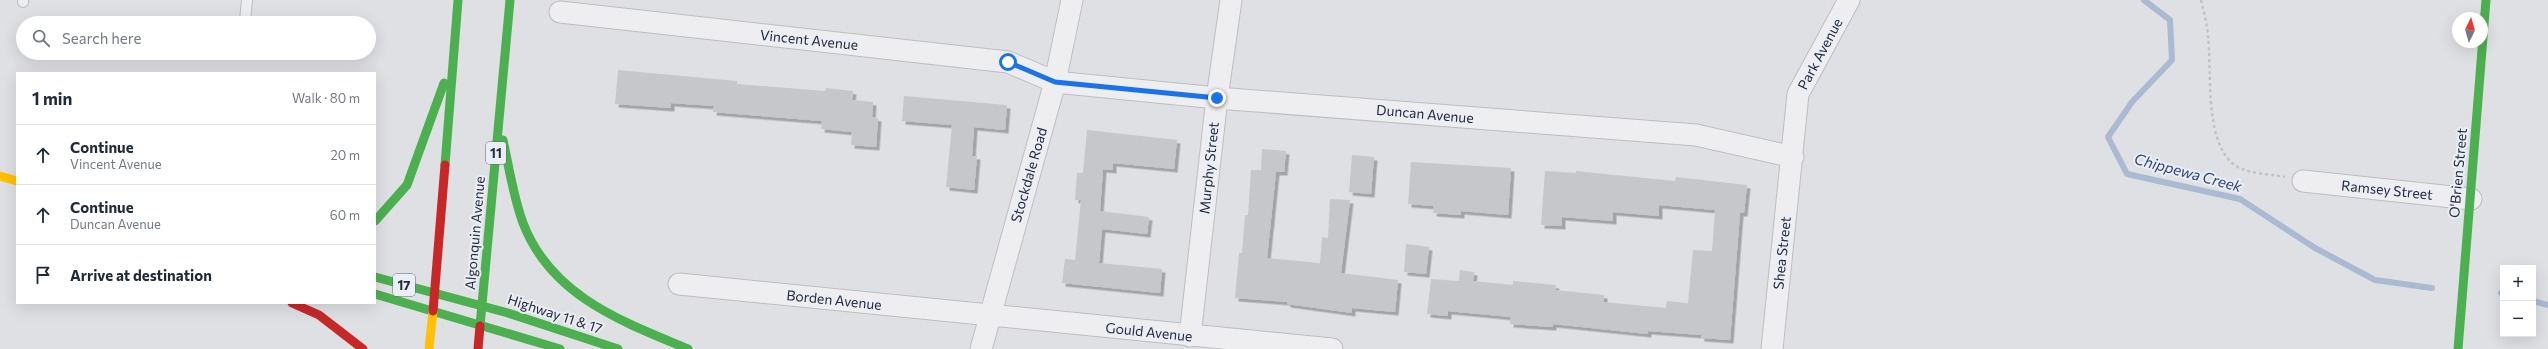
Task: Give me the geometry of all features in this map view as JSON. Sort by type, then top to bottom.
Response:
[{"type":"main road","points":[[429,349],[458,0]]},
{"type":"main road","name":"Algonquin Avenue","points":[[478,349],[510,0]]},
{"type":"main road","name":"O'Brien Street","points":[[2458,349],[2486,0]]},
{"type":"main road","points":[[376,221],[407,185],[454,52]]},
{"type":"main road","points":[[499,118],[516,199],[524,223],[532,243],[558,281],[602,311],[688,349]]},
{"type":"main road","points":[[0,176],[16,181]]},
{"type":"main road","name":"17","points":[[376,277],[482,306]]},
{"type":"main road","name":"17","points":[[376,294],[433,312]]},
{"type":"main road","points":[[294,304],[325,319],[363,349]]},
{"type":"main road","name":"Highway 11 & 17","points":[[482,306],[618,349]]},
{"type":"main road","points":[[433,312],[560,349]]},
{"type":"street","name":"Stockdale Road","points":[[981,349],[1055,82],[1072,0]]},
{"type":"street","name":"Murphy Street","points":[[1190,336],[1217,98],[1231,0]]},
{"type":"street","name":"Park Avenue","points":[[1793,157],[1798,94],[1849,0]]},
{"type":"street","name":"Vincent Avenue","points":[[560,12],[1008,62],[1055,82]]},
{"type":"street","name":"Duncan Avenue","points":[[1055,82],[1217,98],[1696,136],[1793,157]]},
{"type":"street","name":"Shea Street","points":[[1772,349],[1793,157]]},
{"type":"street","name":"Ramsey Street","points":[[2303,181],[2471,199]]},
{"type":"street","name":"Borden Avenue","points":[[679,284],[990,316]]},
{"type":"street","name":"Gould Avenue","points":[[990,316],[1332,349]]},
{"type":"lane","points":[[245,16],[247,0]]},
{"type":"path","points":[[2201,0],[2208,36],[2215,133],[2221,151],[2233,164],[2250,170],[2303,181]]},
{"type":"building","points":[[618,70],[737,81],[737,84],[825,91],[826,88],[853,91],[852,100],[873,102],[872,117],[878,118],[876,147],[851,145],[852,132],[821,129],[822,121],[713,112],[714,106],[671,103],[671,108],[615,104]]},
{"type":"building","points":[[904,96],[1007,105],[1005,130],[974,127],[972,156],[977,156],[974,190],[946,187],[952,125],[902,121]]},
{"type":"building","points":[[1087,130],[1177,140],[1174,169],[1113,163],[1113,170],[1103,169],[1100,211],[1149,217],[1147,234],[1102,229],[1099,263],[1162,269],[1160,293],[1062,283],[1065,259],[1075,260],[1081,200],[1075,200],[1077,173],[1083,173]]},
{"type":"building","points":[[1262,149],[1286,151],[1284,172],[1276,172],[1267,258],[1320,263],[1322,237],[1328,238],[1330,199],[1350,200],[1341,273],[1398,280],[1395,312],[1352,308],[1352,313],[1287,304],[1287,302],[1235,298],[1239,253],[1242,253],[1245,215],[1248,215],[1251,170],[1261,170]]},
{"type":"building","points":[[1352,155],[1374,157],[1371,194],[1349,192]]},
{"type":"building","points":[[1411,162],[1511,168],[1508,215],[1461,211],[1461,215],[1433,213],[1434,206],[1408,204]]},
{"type":"building","points":[[1545,171],[1576,173],[1576,171],[1675,181],[1676,177],[1747,185],[1744,213],[1740,213],[1730,340],[1701,338],[1701,335],[1648,331],[1648,334],[1553,324],[1553,327],[1510,324],[1511,317],[1448,311],[1448,316],[1427,314],[1431,279],[1459,281],[1460,270],[1474,272],[1473,281],[1513,285],[1513,281],[1556,285],[1555,290],[1604,295],[1604,302],[1666,308],[1667,301],[1688,303],[1693,250],[1712,251],[1715,210],[1659,205],[1659,216],[1613,212],[1613,221],[1562,217],[1562,226],[1541,225]]},
{"type":"building","points":[[1406,244],[1429,247],[1426,274],[1404,272]]},
{"type":"waterway","name":"Chippewa Creek","points":[[2144,0],[2170,20],[2172,60],[2132,102],[2108,137],[2127,174],[2240,199],[2315,248],[2375,280],[2432,288]]},
{"type":"waterway","name":"Chippewa Creek","points":[[2536,302],[2548,305]]},
{"type":"traffic: fast","points":[[445,165],[458,0]]},
{"type":"traffic: fast","points":[[480,326],[510,0]]},
{"type":"traffic: fast","points":[[2458,349],[2486,0]]},
{"type":"traffic: fast","points":[[376,220],[407,185],[444,83]]},
{"type":"traffic: fast","points":[[503,140],[514,192],[523,223],[535,248],[551,270],[570,288],[591,303],[638,328],[688,349]]},
{"type":"traffic: fast","points":[[376,277],[508,313],[618,349]]},
{"type":"traffic: fast","points":[[376,294],[560,349]]},
{"type":"traffic: slow","points":[[0,176],[16,181]]},
{"type":"traffic: slow","points":[[429,349],[433,311]]},
{"type":"traffic: jam","points":[[433,311],[445,165]]},
{"type":"traffic: jam","points":[[294,304],[319,315],[363,349]]},
{"type":"traffic: jam","points":[[478,349],[480,326]]},
{"type":"route","points":[[1008,62],[1055,82],[1217,98]]}]
